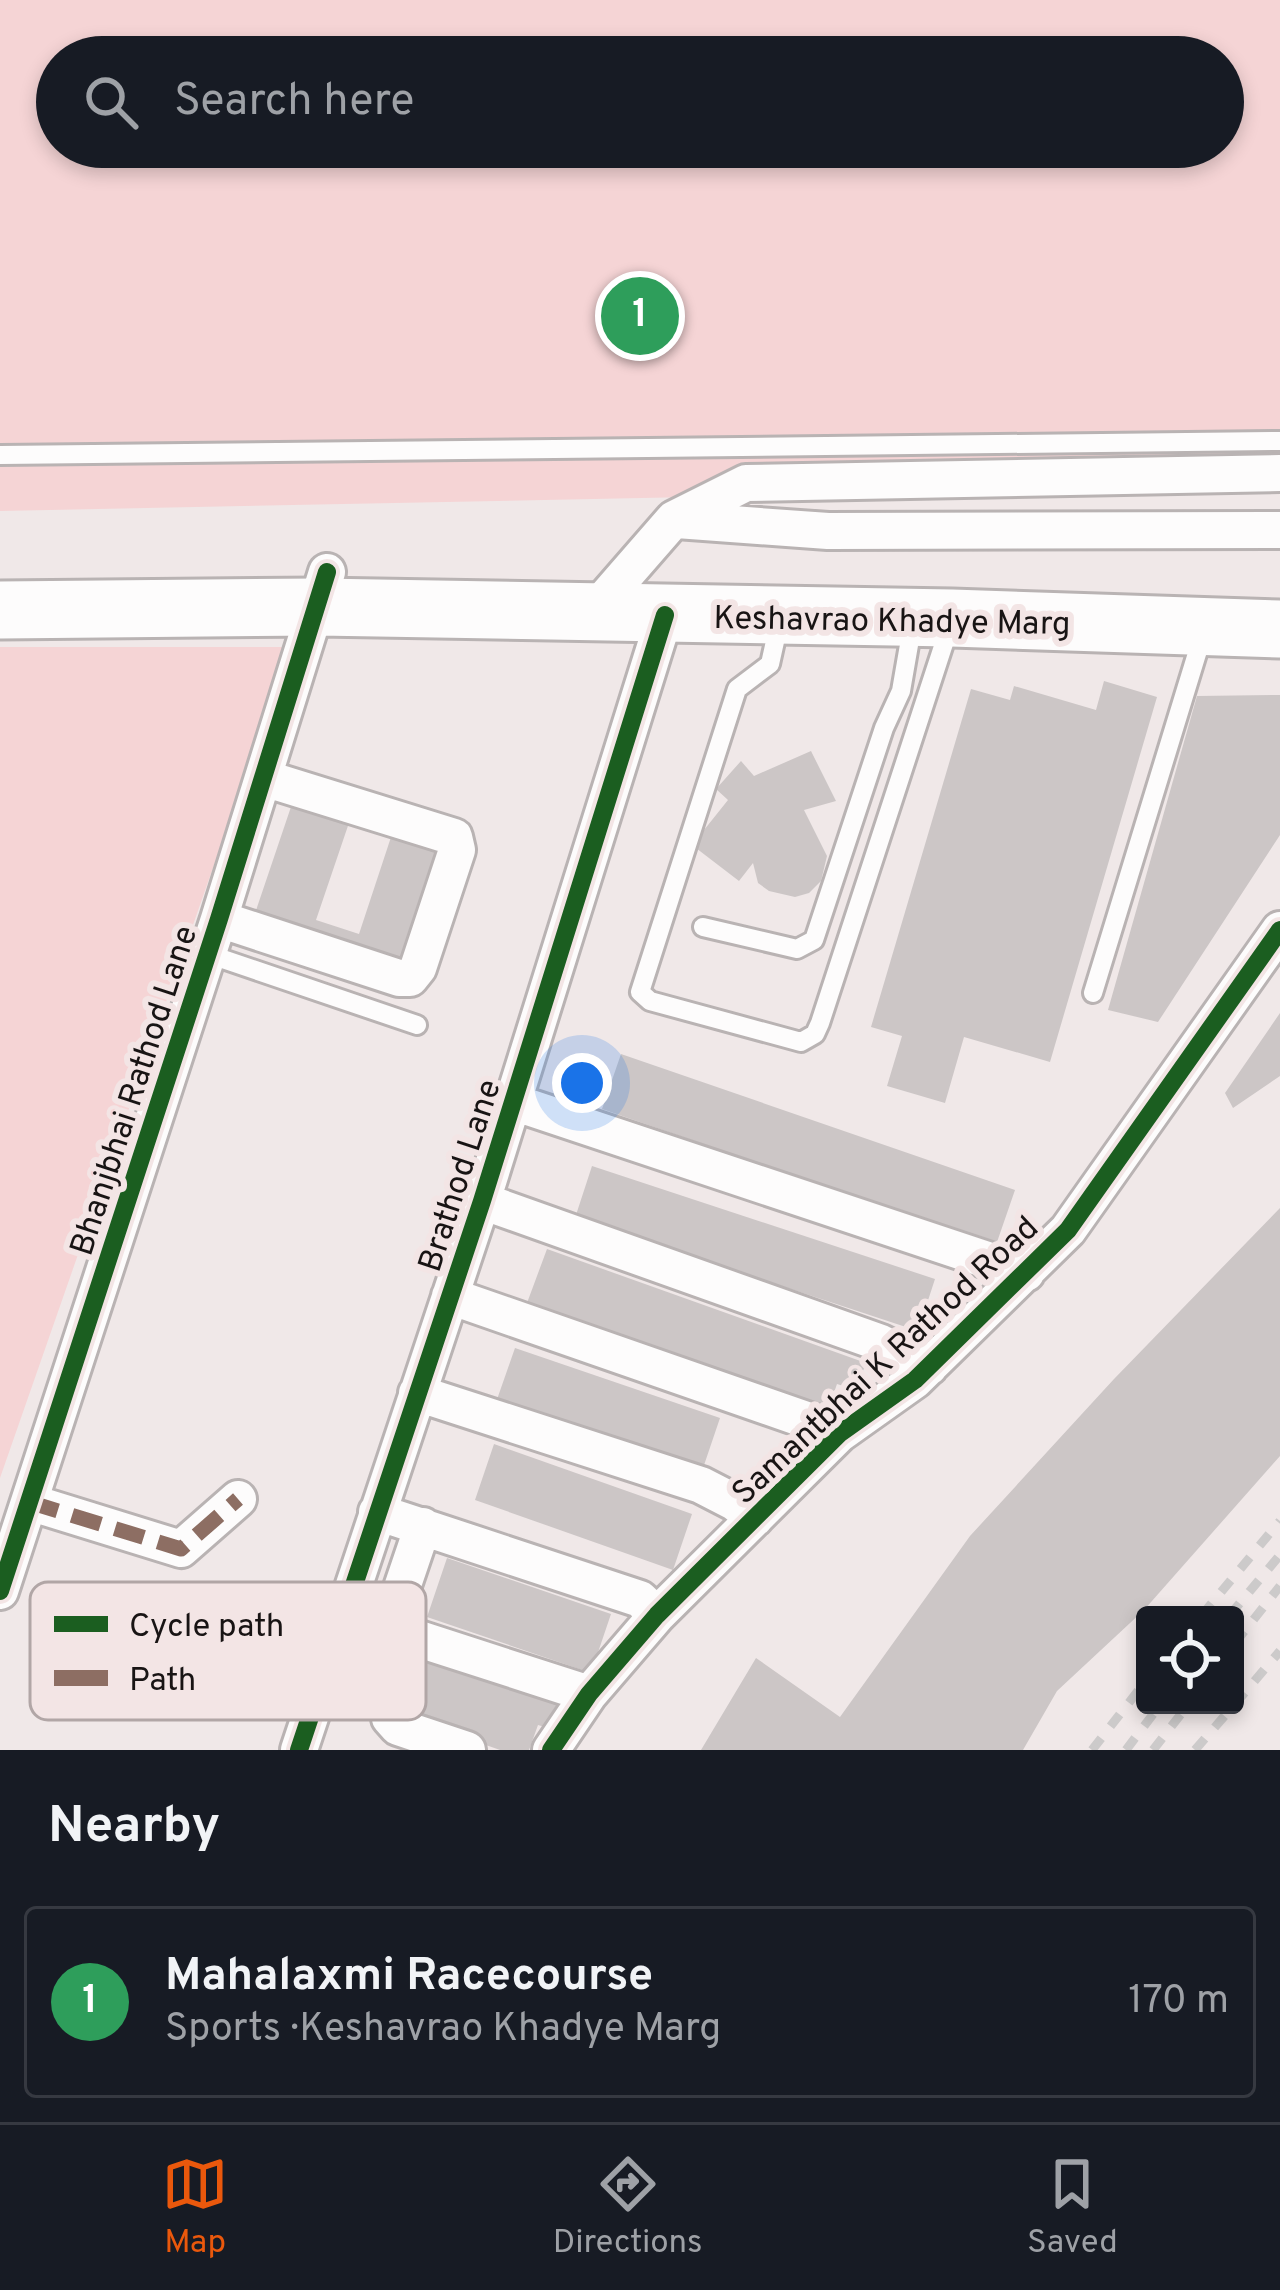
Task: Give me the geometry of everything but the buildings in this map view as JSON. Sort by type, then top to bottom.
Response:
[{"type":"main road","name":"Keshavrao Khadye Marg","points":[[0,573],[323,590],[609,593],[665,615],[781,615],[927,643],[1280,629]]},
{"type":"main road","name":"Keshavrao Khadye Marg","points":[[0,610],[323,590]]},
{"type":"street","points":[[609,593],[674,519],[746,483],[1280,473]]},
{"type":"street","points":[[674,519],[828,531],[1280,530]]},
{"type":"street","name":"Bhanjbhai Rathod Lane","points":[[0,1591],[323,590]]},
{"type":"street","name":"Brathod Lane","points":[[354,1582],[482,1202],[665,615]]},
{"type":"street","points":[[219,919],[404,979],[418,968],[444,890],[457,850],[454,837],[265,778]]},
{"type":"street","name":"Samantbhai K Rathod Road","points":[[551,1750],[582,1691],[657,1615],[836,1437],[928,1367],[1068,1230],[1280,931]]},
{"type":"street","points":[[513,1102],[1026,1273]]},
{"type":"street","points":[[482,1202],[881,1343],[928,1367]]},
{"type":"street","points":[[450,1296],[814,1423],[836,1437]]},
{"type":"street","points":[[417,1393],[701,1485],[754,1518]]},
{"type":"street","points":[[29,1502],[181,1549],[238,1499]]},
{"type":"street","points":[[377,1512],[640,1599],[657,1615]]},
{"type":"street","points":[[404,1582],[423,1526]]},
{"type":"street","points":[[426,1641],[582,1691],[540,1750]]},
{"type":"street","name":"Brathod Lane","points":[[299,1750],[309,1720]]},
{"type":"street","points":[[392,1720],[398,1727],[467,1750]]},
{"type":"lane","points":[[0,455],[1280,441]]},
{"type":"lane","points":[[781,615],[770,664],[736,689],[640,988],[643,998],[650,1001],[801,1042],[815,1034],[927,643]]},
{"type":"lane","points":[[1093,993],[1204,629]]},
{"type":"lane","points":[[703,927],[797,949],[814,940],[927,643]]},
{"type":"lane","points":[[208,954],[417,1025]]},
{"type":"shaded area","points":[[0,0],[1280,0],[1280,485],[0,511]]},
{"type":"shaded area","points":[[0,647],[290,647],[0,1478]]},
{"type":"railway","points":[[1209,1606],[1280,1521]]},
{"type":"railway","points":[[1238,1606],[1280,1555]]},
{"type":"railway","points":[[1244,1632],[1280,1586]]},
{"type":"railway","points":[[1244,1693],[1280,1651]]},
{"type":"railway","points":[[1092,1750],[1136,1694]]},
{"type":"railway","points":[[1126,1750],[1153,1714]]},
{"type":"railway","points":[[1153,1750],[1181,1714]]},
{"type":"railway","points":[[1195,1750],[1226,1714]]},
{"type":"marked path","points":[[29,1502],[181,1549],[238,1499]]},
{"type":"cycle path","points":[[0,1591],[327,572]]},
{"type":"cycle path","points":[[355,1582],[482,1201],[665,615]]},
{"type":"cycle path","points":[[551,1750],[589,1694],[657,1615],[839,1434],[915,1380],[1068,1230],[1280,930]]},
{"type":"cycle path","points":[[299,1750],[309,1720]]},
{"type":"place","name":"Mahalaxmi Racecourse","points":[[640,316]]}]
